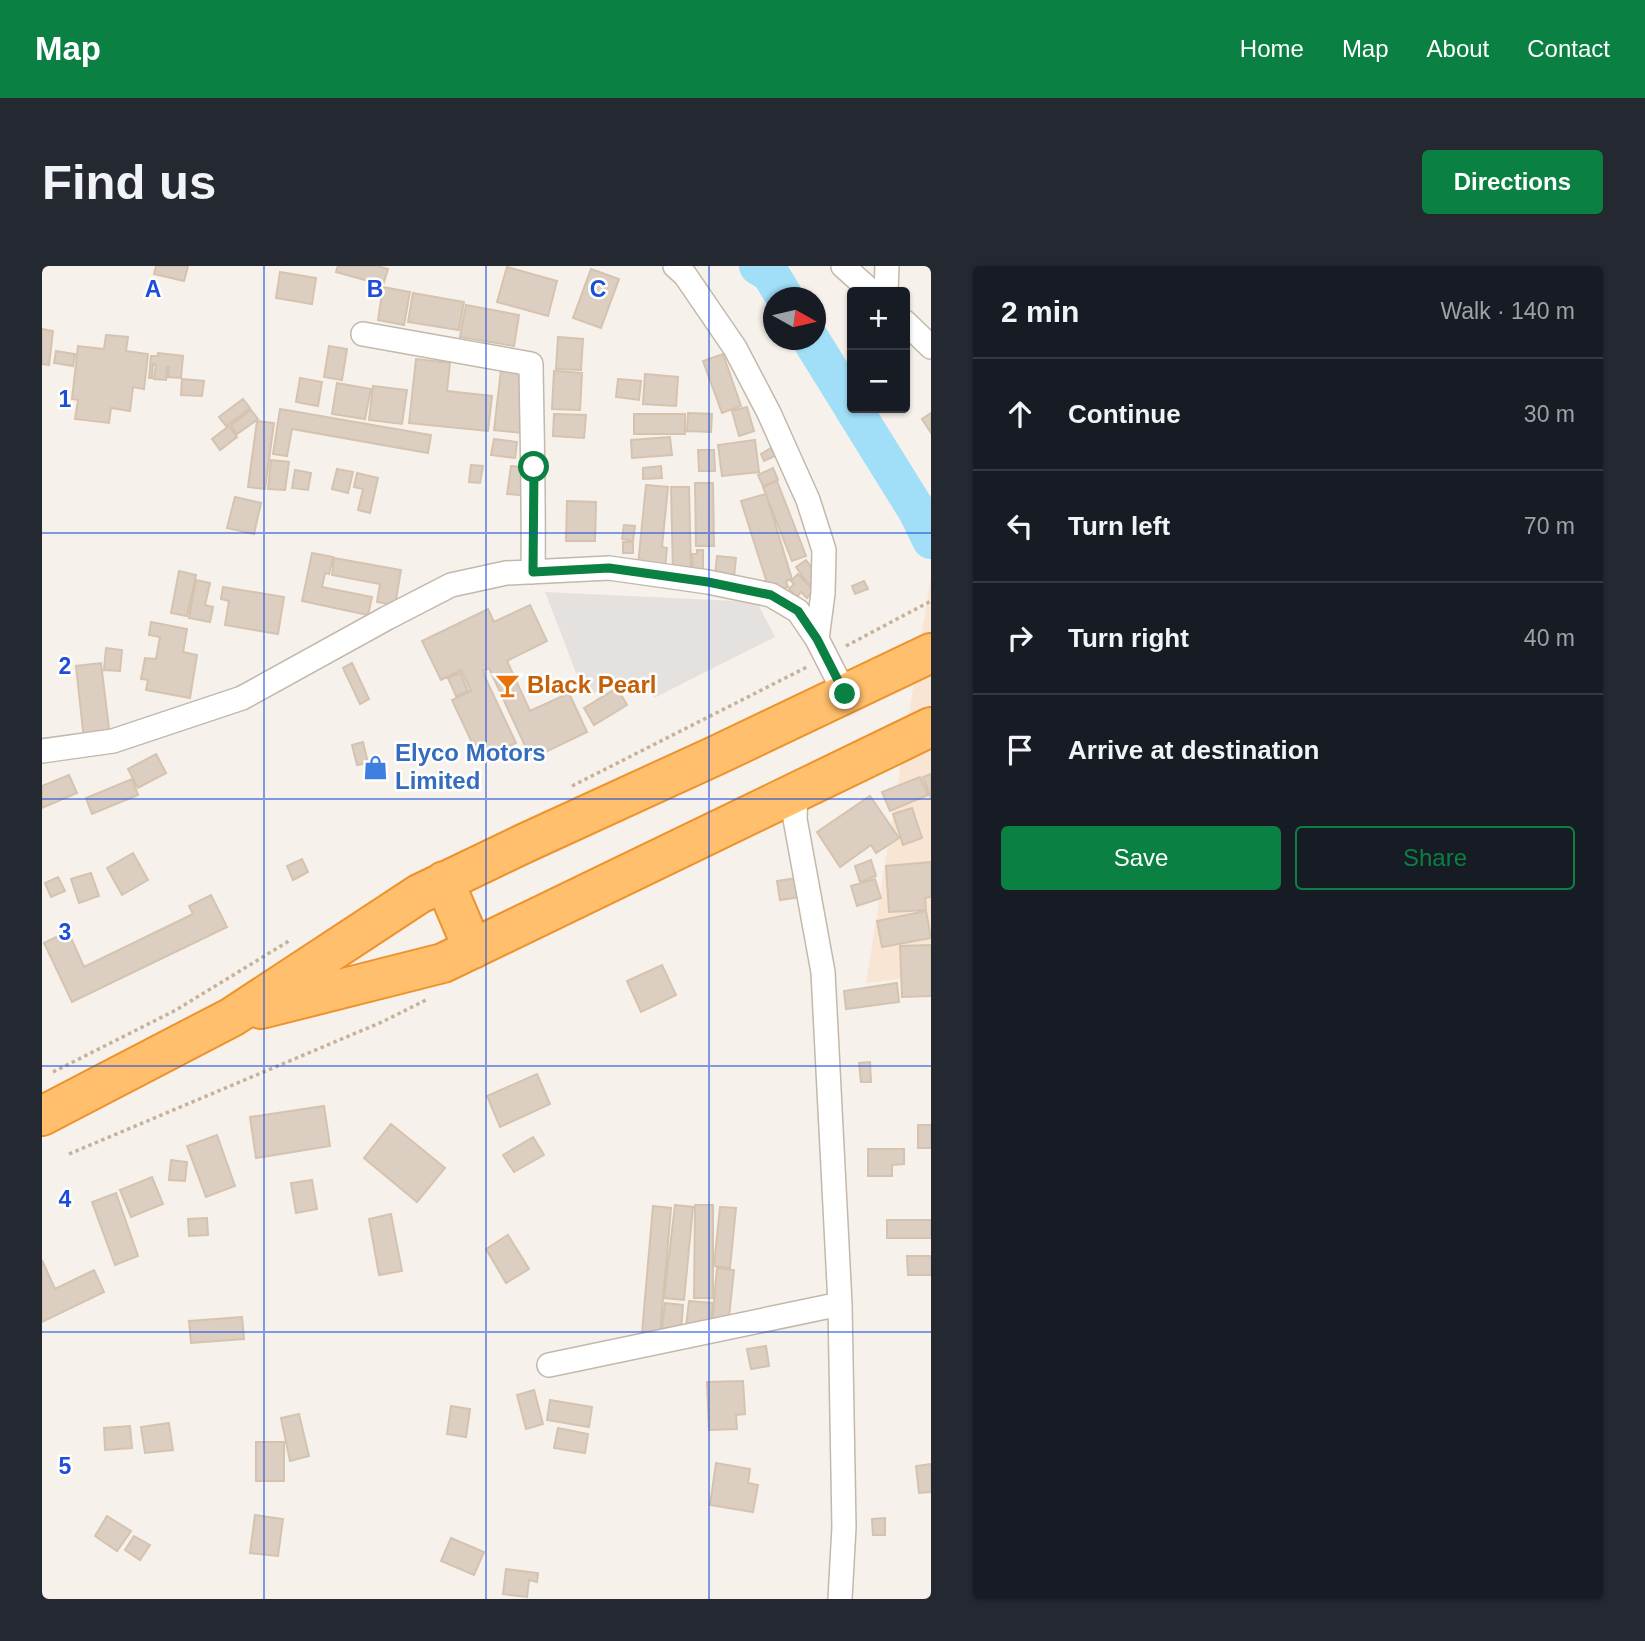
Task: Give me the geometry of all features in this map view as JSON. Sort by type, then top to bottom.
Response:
[{"type":"highway","points":[[42,1116],[232,1017],[419,894],[931,653]]},
{"type":"highway","points":[[232,1017],[443,963],[931,727]]},
{"type":"highway","points":[[444,881],[473,949]]},
{"type":"street","points":[[675,266],[685,275],[735,348],[769,413],[808,500],[824,550],[823,593],[817,639]]},
{"type":"street","points":[[843,266],[867,287]]},
{"type":"street","points":[[886,287],[887,266]]},
{"type":"street","points":[[910,327],[931,347]]},
{"type":"street","points":[[363,334],[531,364],[533,572]]},
{"type":"street","points":[[42,751],[113,741],[242,698],[452,585],[506,573],[609,568],[708,582],[771,595],[798,611],[817,639],[845,694]]},
{"type":"street","points":[[796,792],[795,820],[823,972],[840,1304],[844,1527],[840,1599]]},
{"type":"street","points":[[549,1365],[840,1304]]},
{"type":"path","points":[[883,627],[931,601]]},
{"type":"shaded area","points":[[931,576],[931,975],[866,983]]},
{"type":"shaded area","points":[[545,592],[757,602],[775,637],[654,698],[645,676],[585,696]]},
{"type":"building","points":[[156,266],[188,266],[184,281],[154,274]]},
{"type":"building","points":[[338,266],[377,266],[388,269],[383,285],[336,272]]},
{"type":"building","points":[[507,267],[557,281],[548,316],[497,302]]},
{"type":"building","points":[[591,269],[619,279],[601,328],[573,318]]},
{"type":"building","points":[[280,272],[316,278],[312,304],[276,298]]},
{"type":"building","points":[[383,287],[410,292],[404,325],[378,320]]},
{"type":"building","points":[[413,293],[464,302],[459,330],[408,322]]},
{"type":"building","points":[[466,305],[519,315],[514,346],[460,337]]},
{"type":"building","points":[[42,329],[53,331],[49,365],[42,364]]},
{"type":"building","points":[[106,335],[128,337],[126,351],[148,354],[144,389],[133,387],[130,411],[111,408],[109,423],[75,419],[78,400],[72,399],[78,346],[104,349]]},
{"type":"building","points":[[558,337],[583,339],[581,370],[556,369]]},
{"type":"building","points":[[329,346],[347,349],[342,380],[324,377]]},
{"type":"building","points":[[56,351],[75,354],[73,366],[54,363]]},
{"type":"building","points":[[158,353],[183,356],[181,378],[168,377],[167,367],[166,380],[154,379],[156,365],[153,364],[152,378],[149,378],[151,356],[158,356]]},
{"type":"building","points":[[723,354],[741,406],[722,413],[703,361]]},
{"type":"building","points":[[416,359],[450,363],[447,391],[492,396],[488,431],[409,423]]},
{"type":"building","points":[[501,370],[530,373],[523,433],[494,430]]},
{"type":"building","points":[[554,371],[582,373],[580,410],[552,409]]},
{"type":"building","points":[[645,374],[678,377],[676,406],[643,404]]},
{"type":"building","points":[[300,378],[322,382],[318,406],[296,402]]},
{"type":"building","points":[[182,379],[204,381],[202,396],[181,395]]},
{"type":"building","points":[[618,379],[641,381],[639,400],[616,397]]},
{"type":"building","points":[[337,383],[371,389],[365,419],[332,414]]},
{"type":"building","points":[[373,386],[407,390],[402,424],[369,420]]},
{"type":"building","points":[[243,399],[250,408],[226,426],[219,417]]},
{"type":"building","points":[[747,407],[754,431],[739,436],[732,411]]},
{"type":"building","points":[[280,409],[431,435],[428,453],[292,429],[287,456],[273,454]]},
{"type":"building","points":[[251,410],[258,419],[237,434],[231,425]]},
{"type":"building","points":[[688,413],[712,414],[711,432],[687,431]]},
{"type":"building","points":[[931,413],[931,433],[922,419]]},
{"type":"building","points":[[554,414],[586,415],[584,438],[553,436]]},
{"type":"building","points":[[634,414],[685,414],[685,434],[634,434]]},
{"type":"building","points":[[257,421],[274,423],[265,489],[248,487]]},
{"type":"building","points":[[229,426],[237,437],[220,450],[212,439]]},
{"type":"building","points":[[670,437],[672,455],[632,458],[631,440]]},
{"type":"building","points":[[494,439],[517,442],[515,458],[491,455]]},
{"type":"building","points":[[755,440],[759,472],[722,476],[718,445]]},
{"type":"building","points":[[771,448],[775,456],[764,461],[761,454]]},
{"type":"building","points":[[698,450],[714,450],[715,471],[699,471]]},
{"type":"building","points":[[271,460],[289,462],[285,490],[268,489]]},
{"type":"building","points":[[471,465],[483,466],[480,483],[469,482]]},
{"type":"building","points":[[511,466],[532,468],[529,496],[507,494]]},
{"type":"building","points":[[661,466],[662,478],[643,479],[643,468]]},
{"type":"building","points":[[773,468],[778,480],[763,486],[758,475]]},
{"type":"building","points":[[337,469],[353,472],[348,493],[332,489]]},
{"type":"building","points":[[295,470],[311,473],[308,490],[292,488]]},
{"type":"building","points":[[357,473],[378,478],[370,513],[358,510],[363,489],[354,487]]},
{"type":"building","points":[[777,481],[806,556],[792,561],[763,487]]},
{"type":"building","points":[[695,483],[713,483],[714,546],[696,546]]},
{"type":"building","points":[[646,485],[668,487],[662,547],[667,548],[665,568],[638,565]]},
{"type":"building","points":[[671,487],[689,487],[691,573],[673,573]]},
{"type":"building","points":[[766,494],[792,579],[786,581],[788,587],[778,590],[777,584],[768,586],[741,501]]},
{"type":"building","points":[[235,497],[261,503],[254,534],[227,528]]},
{"type":"building","points":[[567,501],[596,502],[595,541],[566,541]]},
{"type":"building","points":[[624,525],[635,526],[633,541],[622,539]]},
{"type":"building","points":[[623,542],[633,542],[633,553],[623,553]]},
{"type":"building","points":[[697,550],[703,550],[703,570],[693,570],[692,554],[697,554]]},
{"type":"building","points":[[312,553],[333,557],[322,587],[372,597],[368,615],[302,601]]},
{"type":"building","points":[[717,556],[736,558],[734,577],[715,575]]},
{"type":"building","points":[[334,558],[401,570],[395,605],[377,602],[380,584],[332,575]]},
{"type":"building","points":[[806,560],[819,577],[809,585],[796,567]]},
{"type":"building","points":[[179,571],[196,575],[187,616],[171,613]]},
{"type":"building","points":[[798,574],[814,591],[807,598],[801,592],[797,597],[789,589],[794,584],[791,581]]},
{"type":"building","points":[[196,580],[210,583],[205,605],[213,607],[210,622],[189,618]]},
{"type":"building","points":[[864,581],[868,589],[855,594],[852,586]]},
{"type":"building","points":[[223,587],[284,597],[278,634],[225,625],[229,601],[221,599]]},
{"type":"building","name":"Black Pearl","points":[[530,605],[547,641],[507,661],[530,711],[569,693],[587,732],[531,759],[489,668],[483,671],[484,675],[516,743],[480,760],[452,700],[471,691],[461,670],[441,680],[422,641],[488,609],[494,622]]},
{"type":"building","points":[[151,622],[187,629],[183,652],[197,655],[190,698],[146,690],[148,680],[141,679],[145,658],[156,659],[160,637],[149,635]]},
{"type":"building","points":[[106,648],[122,650],[120,671],[104,670]]},
{"type":"building","points":[[101,663],[111,745],[85,749],[76,666]]},
{"type":"building","points":[[352,663],[369,699],[360,704],[343,668]]},
{"type":"building","points":[[460,673],[468,691],[456,696],[448,678]]},
{"type":"building","points":[[617,688],[627,705],[594,725],[584,708]]},
{"type":"building","points":[[363,742],[368,763],[357,765],[352,745]]},
{"type":"building","points":[[156,754],[166,773],[138,788],[128,769]]},
{"type":"building","points":[[931,774],[931,798],[923,777]]},
{"type":"building","points":[[69,775],[77,793],[42,808],[42,786]]},
{"type":"building","points":[[920,777],[928,795],[890,811],[882,792]]},
{"type":"building","points":[[132,779],[138,795],[92,814],[86,798]]},
{"type":"building","points":[[870,796],[899,838],[876,853],[871,845],[840,867],[817,832]]},
{"type":"building","points":[[912,808],[922,838],[903,845],[893,814]]},
{"type":"building","points":[[133,853],[148,880],[122,895],[107,868]]},
{"type":"building","points":[[302,859],[308,872],[293,880],[287,866]]},
{"type":"building","points":[[871,860],[876,876],[860,882],[855,866]]},
{"type":"building","points":[[931,862],[931,897],[925,898],[926,910],[889,912],[886,866]]},
{"type":"building","points":[[91,873],[99,896],[79,903],[71,879]]},
{"type":"building","points":[[58,877],[65,891],[51,897],[45,883]]},
{"type":"building","points":[[797,878],[801,897],[780,900],[777,881]]},
{"type":"building","points":[[875,879],[881,898],[857,906],[851,886]]},
{"type":"building","points":[[211,895],[227,927],[72,1002],[44,943],[68,931],[84,967],[193,914],[189,906]]},
{"type":"building","points":[[926,911],[931,938],[882,947],[877,921]]},
{"type":"building","points":[[931,945],[931,996],[902,997],[900,946]]},
{"type":"building","points":[[662,965],[676,995],[641,1012],[627,981]]},
{"type":"building","points":[[897,983],[899,1002],[846,1009],[844,991]]},
{"type":"building","points":[[870,1062],[871,1082],[861,1082],[859,1063]]},
{"type":"building","points":[[537,1074],[550,1104],[500,1127],[487,1096]]},
{"type":"building","points":[[324,1106],[330,1146],[256,1158],[250,1117]]},
{"type":"building","points":[[391,1124],[445,1168],[417,1202],[364,1158]]},
{"type":"building","points":[[918,1125],[931,1125],[931,1148],[918,1148]]},
{"type":"building","points":[[217,1135],[235,1186],[206,1197],[187,1146]]},
{"type":"building","points":[[533,1137],[544,1155],[514,1172],[503,1155]]},
{"type":"building","points":[[868,1149],[904,1149],[904,1164],[892,1165],[892,1176],[868,1176]]},
{"type":"building","points":[[171,1160],[187,1162],[185,1181],[169,1180]]},
{"type":"building","points":[[152,1177],[163,1204],[131,1217],[120,1190]]},
{"type":"building","points":[[312,1180],[317,1209],[296,1213],[291,1183]]},
{"type":"building","points":[[116,1193],[138,1256],[115,1265],[92,1202]]},
{"type":"building","points":[[675,1205],[693,1207],[684,1300],[664,1298]]},
{"type":"building","points":[[695,1205],[713,1205],[713,1298],[694,1298]]},
{"type":"building","points":[[653,1206],[671,1208],[660,1334],[642,1333]]},
{"type":"building","points":[[720,1207],[736,1208],[730,1268],[714,1266]]},
{"type":"building","points":[[391,1214],[402,1271],[379,1275],[369,1219]]},
{"type":"building","points":[[207,1218],[208,1235],[189,1236],[188,1219]]},
{"type":"building","points":[[887,1220],[931,1220],[931,1238],[887,1238]]},
{"type":"building","points":[[508,1235],[529,1269],[506,1283],[486,1249]]},
{"type":"building","points":[[907,1256],[931,1256],[931,1275],[908,1275]]},
{"type":"building","points":[[42,1260],[55,1289],[94,1270],[104,1292],[42,1322]]},
{"type":"building","points":[[717,1268],[734,1270],[728,1326],[712,1324]]},
{"type":"building","points":[[689,1301],[713,1303],[710,1329],[686,1327]]},
{"type":"building","points":[[665,1303],[683,1305],[681,1330],[662,1328]]},
{"type":"building","points":[[242,1317],[244,1339],[191,1343],[189,1321]]},
{"type":"building","points":[[766,1346],[769,1366],[751,1369],[747,1349]]},
{"type":"building","points":[[743,1381],[745,1414],[736,1415],[737,1429],[709,1430],[707,1382]]},
{"type":"building","points":[[534,1390],[543,1424],[526,1429],[517,1395]]},
{"type":"building","points":[[550,1400],[592,1407],[589,1427],[547,1420]]},
{"type":"building","points":[[451,1406],[470,1409],[466,1437],[447,1434]]},
{"type":"building","points":[[299,1414],[309,1456],[290,1461],[281,1418]]},
{"type":"building","points":[[169,1423],[173,1450],[145,1453],[141,1427]]},
{"type":"building","points":[[130,1426],[132,1448],[105,1450],[104,1428]]},
{"type":"building","points":[[558,1428],[588,1434],[585,1453],[554,1448]]},
{"type":"building","points":[[256,1442],[284,1442],[284,1481],[256,1481]]},
{"type":"building","points":[[716,1463],[750,1469],[748,1483],[758,1485],[753,1512],[710,1505]]},
{"type":"building","points":[[931,1464],[931,1492],[919,1493],[916,1466]]},
{"type":"building","points":[[255,1515],[283,1519],[278,1556],[250,1553]]},
{"type":"building","points":[[107,1516],[131,1531],[117,1551],[95,1536]]},
{"type":"building","points":[[885,1518],[885,1535],[873,1535],[872,1519]]},
{"type":"building","points":[[134,1536],[150,1545],[140,1560],[125,1550]]},
{"type":"building","points":[[451,1538],[484,1552],[474,1575],[441,1561]]},
{"type":"building","points":[[506,1569],[538,1573],[537,1582],[529,1580],[527,1597],[503,1594]]},
{"type":"waterway","points":[[758,266],[770,273],[778,287]]},
{"type":"waterway","points":[[817,350],[847,398]]},
{"type":"waterway","points":[[856,413],[917,511],[931,540]]},
{"type":"place","name":"Black Pearl","points":[[507,685]]},
{"type":"place","name":"Elyco Motors Limited","points":[[375,767]]},
{"type":"route","points":[[534,467],[533,572],[609,568],[708,582],[771,595],[798,611],[817,639],[845,694]]}]
